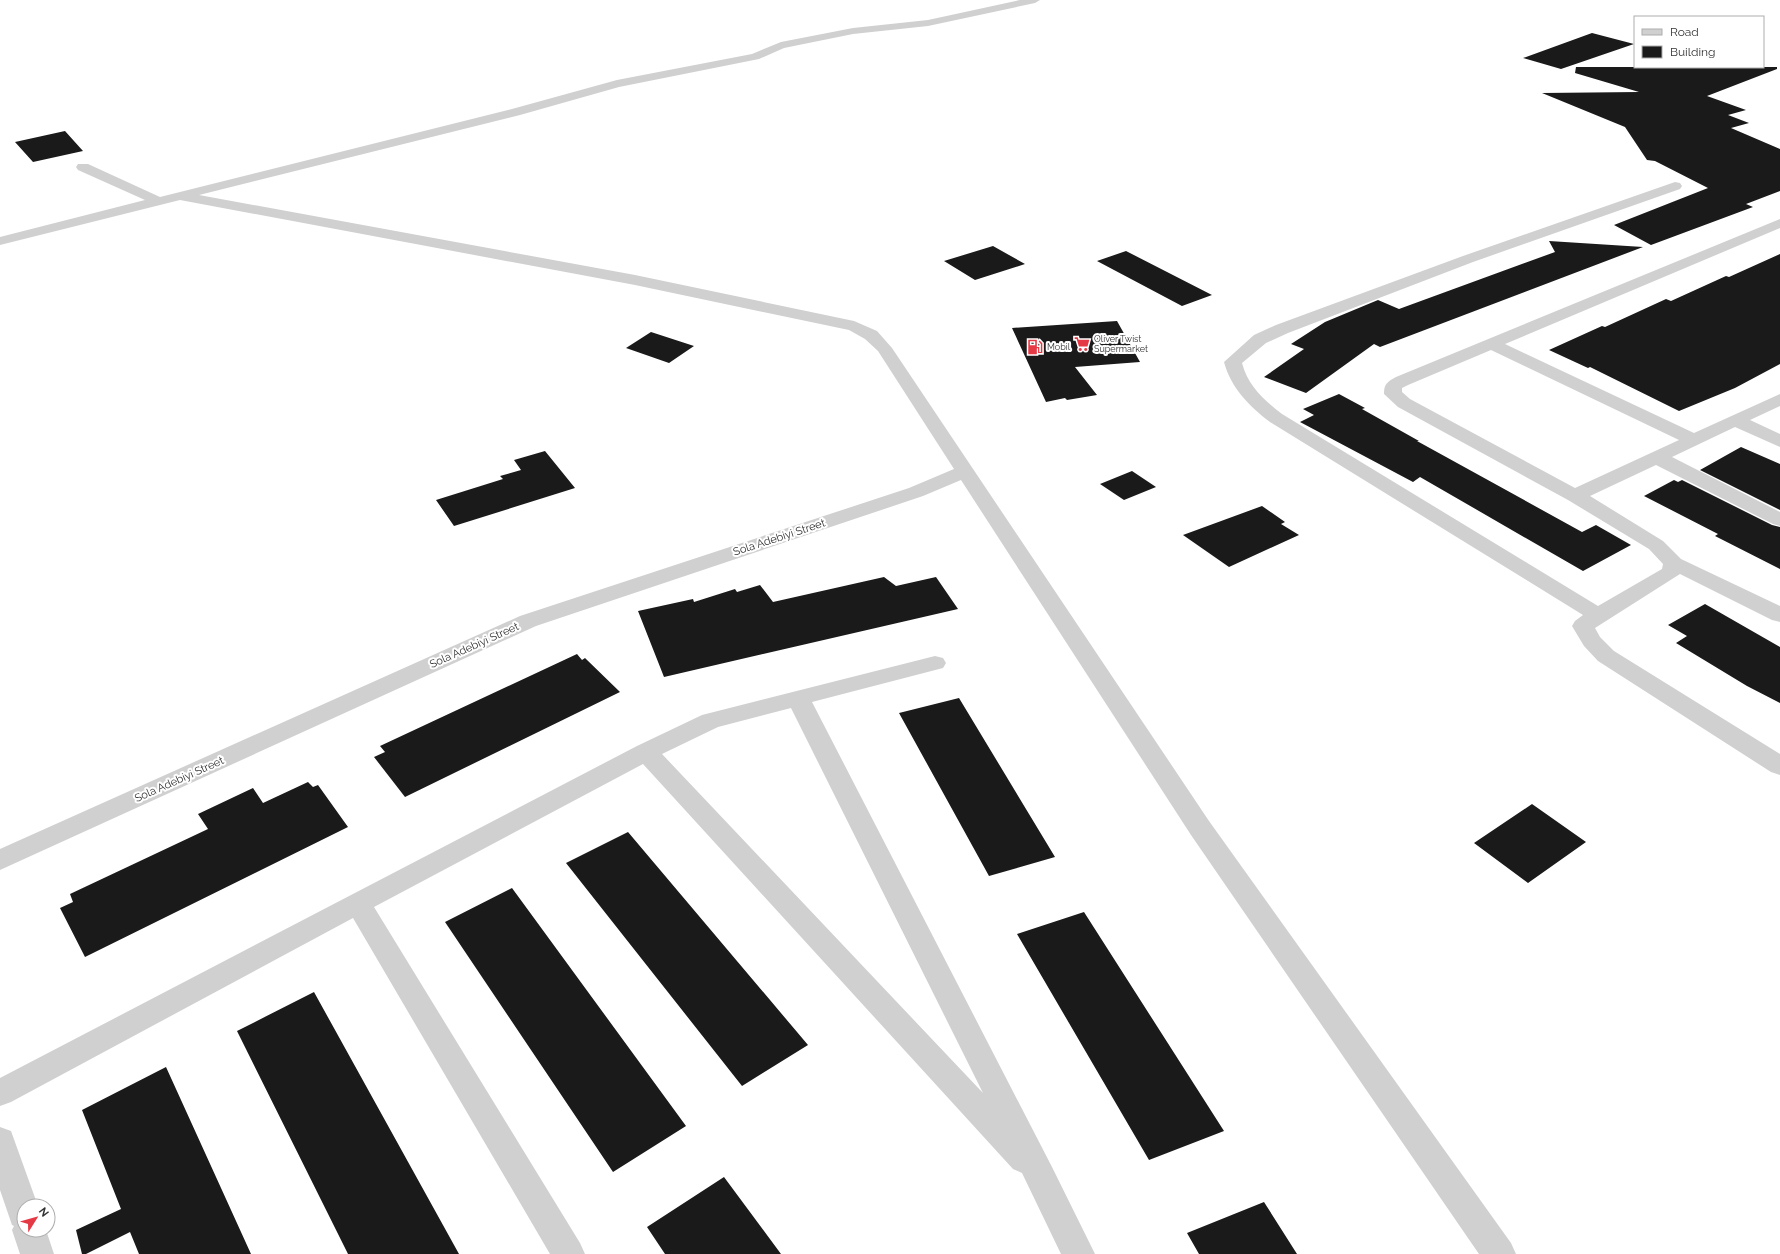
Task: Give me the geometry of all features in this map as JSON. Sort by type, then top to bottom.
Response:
[{"type":"street","points":[[0,241],[516,112],[617,84],[755,57],[782,45],[853,31],[935,22],[1036,0]]},
{"type":"street","points":[[83,167],[158,201]]},
{"type":"street","points":[[1598,615],[1276,418],[1257,403],[1240,384],[1235,373],[1233,362],[1260,339],[1282,329],[1468,259],[1675,186]]},
{"type":"street","points":[[179,196],[635,280],[854,326],[871,335],[884,348],[1200,828],[1499,1254]]},
{"type":"street","points":[[1780,224],[1393,386],[1393,394],[1404,403],[1575,496],[1656,545],[1674,563],[1780,615]]},
{"type":"street","points":[[1492,344],[1694,439]]},
{"type":"street","points":[[1575,496],[1780,398]]},
{"type":"street","points":[[1735,420],[1780,441]]},
{"type":"street","points":[[1656,457],[1780,520]]},
{"type":"street","name":"Sola Adebiyi Street","points":[[0,860],[528,621],[916,492],[965,471]]},
{"type":"street","points":[[1674,563],[1671,572],[1598,615],[1583,626],[1592,641],[1606,656],[1780,766]]},
{"type":"street","points":[[0,1093],[646,752],[710,721],[935,663]]},
{"type":"street","points":[[798,698],[1042,1177],[1078,1254]]},
{"type":"street","points":[[646,752],[1042,1177]]},
{"type":"street","points":[[358,903],[568,1254]]},
{"type":"street","points":[[0,1141],[19,1198]]},
{"type":"street","points":[[32,1238],[37,1254]]},
{"type":"building","points":[[1592,33],[1634,44],[1561,69],[1523,58]]},
{"type":"building","points":[[1576,67],[1777,67],[1777,69],[1707,96],[1746,110],[1728,115],[1749,123],[1731,128],[1780,149],[1780,191],[1746,204],[1753,207],[1651,245],[1614,225],[1708,188],[1655,161],[1647,160],[1625,127],[1542,93],[1639,92],[1575,73]]},
{"type":"building","points":[[65,131],[83,151],[33,162],[15,142]]},
{"type":"building","points":[[1549,241],[1643,247],[1380,347],[1374,344],[1306,393],[1264,377],[1304,349],[1291,344],[1325,322],[1378,300],[1399,309],[1555,252]]},
{"type":"building","points":[[993,246],[1025,264],[975,280],[944,261]]},
{"type":"building","points":[[1126,251],[1212,295],[1182,306],[1097,261]]},
{"type":"building","points":[[1780,254],[1780,364],[1735,388],[1679,411],[1590,367],[1588,368],[1549,350],[1602,326],[1605,327],[1666,299],[1671,301]]},
{"type":"building","points":[[1117,321],[1140,362],[1075,367],[1097,395],[1067,400],[1065,398],[1046,402],[1012,328]]},
{"type":"building","points":[[651,332],[694,346],[669,363],[626,348]]},
{"type":"building","points":[[1339,394],[1365,408],[1362,409],[1419,441],[1417,441],[1582,532],[1596,525],[1631,545],[1583,571],[1420,477],[1413,482],[1300,422],[1314,415],[1303,409]]},
{"type":"building","points":[[1741,447],[1780,464],[1780,510],[1700,470]]},
{"type":"building","points":[[545,451],[575,488],[454,526],[436,500],[503,479],[500,476],[521,470],[514,460]]},
{"type":"building","points":[[1132,471],[1156,487],[1124,500],[1100,484]]},
{"type":"building","points":[[1674,480],[1678,482],[1682,480],[1772,525],[1780,527],[1780,569],[1715,536],[1718,534],[1644,496]]},
{"type":"building","points":[[1262,506],[1285,522],[1281,524],[1299,535],[1229,567],[1183,535]]},
{"type":"building","points":[[884,577],[896,586],[936,577],[958,609],[664,677],[638,611],[693,599],[694,602],[735,589],[737,592],[760,585],[773,602]]},
{"type":"building","points":[[1705,604],[1780,647],[1780,703],[1747,686],[1676,643],[1687,636],[1668,625]]},
{"type":"building","points":[[577,654],[582,660],[585,658],[620,692],[405,797],[374,757],[385,752],[380,746]]},
{"type":"building","points":[[959,698],[1055,857],[989,876],[899,713]]},
{"type":"building","points":[[308,782],[313,787],[318,785],[348,827],[85,957],[60,908],[73,902],[70,894],[208,829],[198,814],[253,788],[263,803]]},
{"type":"building","points":[[1532,804],[1586,842],[1528,883],[1474,843]]},
{"type":"building","points":[[628,832],[808,1045],[742,1086],[566,863]]},
{"type":"building","points":[[512,888],[686,1126],[613,1172],[445,922]]},
{"type":"building","points":[[1084,912],[1224,1131],[1149,1160],[1017,934]]},
{"type":"building","points":[[314,992],[459,1254],[348,1254],[237,1031]]},
{"type":"building","points":[[166,1067],[251,1254],[139,1254],[130,1232],[86,1254],[82,1254],[76,1230],[121,1209],[82,1110]]},
{"type":"building","points":[[724,1177],[781,1254],[665,1254],[647,1227]]},
{"type":"building","points":[[1264,1202],[1297,1254],[1199,1254],[1187,1233]]},
{"type":"place","name":"Oliver Twist Supermarket","points":[[1082,344]]},
{"type":"place","name":"Mobil","points":[[1035,347]]}]
